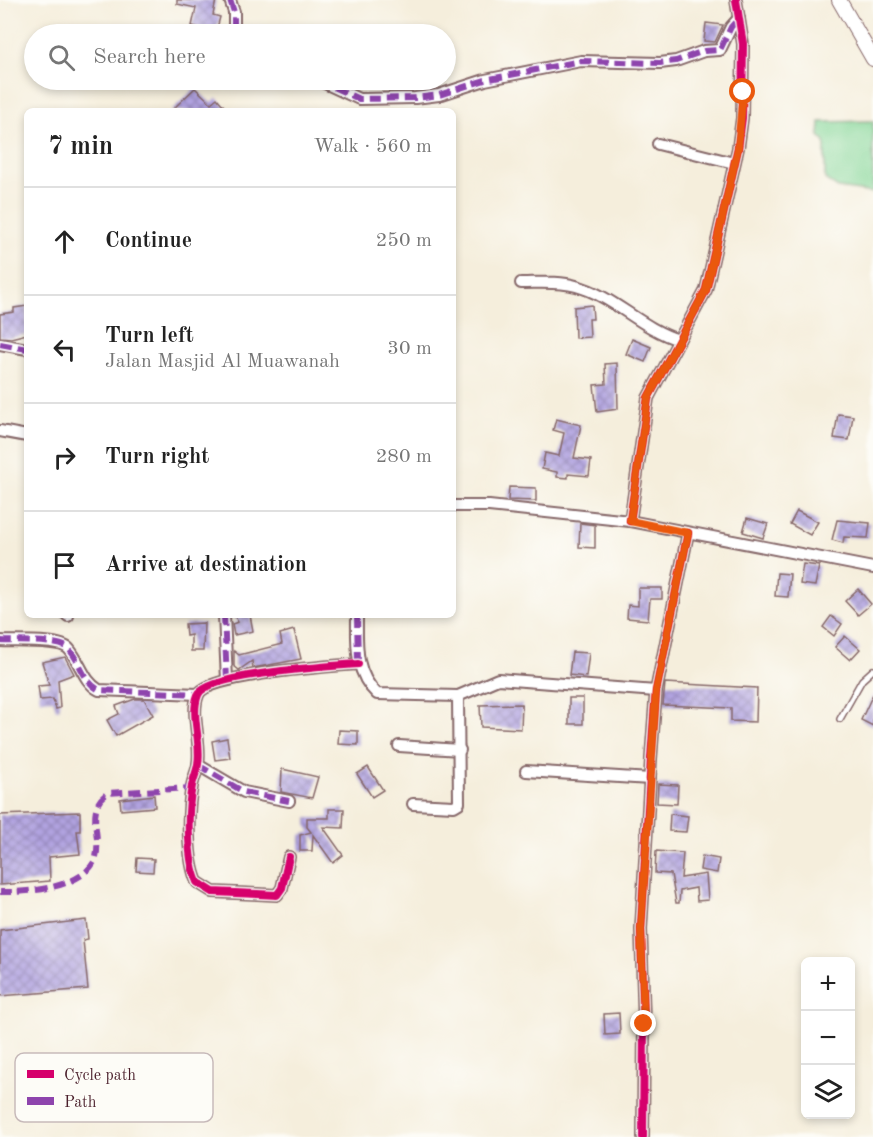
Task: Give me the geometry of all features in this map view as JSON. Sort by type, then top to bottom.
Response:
[{"type":"main road","points":[[839,0],[873,59]]},
{"type":"street","points":[[230,0],[234,12],[234,24]]},
{"type":"street","points":[[630,521],[648,398],[706,290],[734,164],[743,101],[743,44],[736,0]]},
{"type":"street","points":[[456,89],[485,80],[581,61],[676,61],[696,53],[720,50],[731,27],[739,18]]},
{"type":"street","points":[[340,90],[359,99],[415,98],[452,90]]},
{"type":"street","points":[[658,144],[734,164]]},
{"type":"street","points":[[521,283],[576,286],[599,295],[649,329],[679,340]]},
{"type":"street","points":[[0,344],[24,348]]},
{"type":"street","points":[[0,431],[24,435]]},
{"type":"street","points":[[456,506],[575,513],[630,521],[873,568]]},
{"type":"street","points":[[643,1137],[644,1024],[641,929],[656,691],[688,533]]},
{"type":"street","points":[[224,618],[226,680]]},
{"type":"street","points":[[357,618],[358,664],[367,684],[381,695],[458,696],[498,679],[656,691]]},
{"type":"street","points":[[0,641],[58,644],[68,648],[90,685],[99,690],[198,693]]},
{"type":"street","points":[[289,857],[282,888],[277,895],[213,892],[201,886],[195,876],[191,860],[190,827],[191,788],[198,765],[196,704],[198,693],[204,688],[226,680],[309,667],[358,664]]},
{"type":"street","points":[[413,804],[454,806],[459,803],[458,696]]},
{"type":"street","points":[[399,746],[460,750]]},
{"type":"street","points":[[198,765],[244,792],[289,801]]},
{"type":"street","points":[[526,771],[650,779]]},
{"type":"lane","points":[[840,719],[858,687],[873,670]]},
{"type":"green space","points":[[873,121],[873,193],[838,188],[825,179],[825,142],[819,136],[820,122]]},
{"type":"building","points":[[177,0],[216,0],[213,15],[220,17],[218,24],[192,24],[196,8],[177,4]]},
{"type":"building","points":[[706,23],[723,25],[715,42],[704,41]]},
{"type":"building","points":[[193,90],[197,90],[211,103],[217,98],[225,108],[174,108]]},
{"type":"building","points":[[592,305],[593,319],[589,319],[590,337],[575,338],[574,307]]},
{"type":"building","points":[[24,306],[24,335],[11,338],[0,337],[0,314],[14,312],[14,308]]},
{"type":"building","points":[[632,339],[651,347],[645,362],[626,354]]},
{"type":"building","points":[[617,363],[618,409],[597,412],[594,385],[606,384],[605,364]]},
{"type":"building","points":[[838,414],[853,416],[849,440],[834,438]]},
{"type":"building","points":[[556,419],[581,425],[574,458],[591,460],[589,476],[568,474],[568,478],[557,477],[557,472],[542,469],[545,453],[559,456],[564,433],[553,430]]},
{"type":"building","points":[[509,487],[536,488],[536,501],[508,500]]},
{"type":"building","points":[[797,511],[818,522],[810,535],[790,524]]},
{"type":"building","points":[[747,518],[768,524],[763,538],[743,532]]},
{"type":"building","points":[[837,520],[870,523],[868,538],[844,537],[843,543],[832,540]]},
{"type":"building","points":[[580,523],[595,525],[595,548],[579,547]]},
{"type":"building","points":[[803,564],[819,566],[815,586],[800,584]]},
{"type":"building","points":[[777,573],[790,574],[788,597],[775,596]]},
{"type":"building","points":[[638,588],[662,588],[662,599],[650,599],[648,620],[627,618],[628,605],[638,606]]},
{"type":"building","points":[[858,589],[871,604],[858,615],[845,601]]},
{"type":"building","points":[[831,616],[842,624],[834,636],[823,627]]},
{"type":"building","points":[[236,618],[251,618],[253,631],[234,635],[232,624],[238,622]]},
{"type":"building","points":[[204,623],[203,651],[191,651],[191,635],[186,636],[185,624]]},
{"type":"building","points":[[294,630],[301,659],[253,668],[252,661],[239,670],[234,666],[234,651],[239,655],[282,644],[280,634]]},
{"type":"building","points":[[845,636],[860,649],[850,660],[835,647]]},
{"type":"building","points":[[572,652],[589,653],[586,677],[569,675]]},
{"type":"building","points":[[65,657],[74,674],[58,680],[60,708],[56,709],[53,699],[40,700],[38,686],[49,685],[42,662]]},
{"type":"building","points":[[665,683],[757,688],[756,722],[731,721],[731,708],[663,705]]},
{"type":"building","points":[[873,694],[873,726],[861,720]]},
{"type":"building","points":[[569,698],[583,698],[583,724],[569,724]]},
{"type":"building","points":[[135,699],[144,699],[153,715],[116,736],[107,720],[119,714],[116,706]]},
{"type":"building","points":[[522,704],[521,729],[481,727],[480,705]]},
{"type":"building","points":[[339,730],[358,731],[358,745],[338,744]]},
{"type":"building","points":[[227,738],[230,758],[215,760],[212,741]]},
{"type":"building","points":[[368,767],[383,790],[372,797],[357,774]]},
{"type":"building","points":[[282,769],[318,777],[312,798],[281,792]]},
{"type":"building","points":[[658,784],[678,785],[677,804],[657,803]]},
{"type":"building","points":[[154,795],[155,807],[121,810],[120,799]]},
{"type":"building","points":[[329,809],[344,809],[343,828],[323,827],[343,855],[333,863],[313,835],[312,851],[300,851],[300,835],[311,832],[307,827],[307,818],[329,818]]},
{"type":"building","points":[[80,812],[80,831],[77,831],[80,854],[49,857],[50,881],[0,885],[0,815]]},
{"type":"building","points":[[670,814],[688,816],[686,832],[669,831]]},
{"type":"building","points":[[656,851],[683,853],[681,878],[706,874],[708,900],[697,901],[696,888],[680,891],[679,903],[676,903],[671,874],[655,873]]},
{"type":"building","points":[[702,856],[719,859],[717,873],[700,870]]},
{"type":"building","points":[[137,858],[154,859],[153,872],[136,871]]},
{"type":"building","points":[[86,920],[88,939],[83,940],[88,989],[0,996],[0,930]]},
{"type":"building","points":[[619,1013],[620,1034],[605,1035],[604,1014]]},
{"type":"marked path","points":[[230,0],[234,12],[234,24]]},
{"type":"marked path","points":[[456,89],[485,80],[581,61],[660,63],[676,61],[704,51],[720,50],[731,27],[739,18]]},
{"type":"marked path","points":[[340,90],[359,99],[415,98],[439,95],[454,90]]},
{"type":"marked path","points":[[0,344],[24,348]]},
{"type":"marked path","points":[[224,618],[227,680]]},
{"type":"marked path","points":[[357,618],[358,664]]},
{"type":"marked path","points":[[0,641],[47,642],[64,646],[73,654],[89,682],[99,690],[198,694]]},
{"type":"marked path","points":[[198,765],[244,792],[289,801]]},
{"type":"marked path","points":[[0,892],[39,890],[81,876],[96,857],[95,814],[101,799],[108,793],[191,788],[191,794]]},
{"type":"cycle path","points":[[630,521],[648,398],[706,290],[738,148],[742,118],[743,44],[736,0]]},
{"type":"cycle path","points":[[643,1137],[644,1024],[641,929],[656,691],[688,533]]},
{"type":"cycle path","points":[[289,857],[282,888],[277,895],[213,892],[197,882],[191,861],[189,822],[190,797],[199,756],[195,711],[198,695],[206,688],[246,676],[358,664]]},
{"type":"route","points":[[644,1024],[641,929],[656,691],[688,533],[630,521],[648,398],[657,377],[706,290],[714,260],[722,212],[738,148],[743,92]]}]
